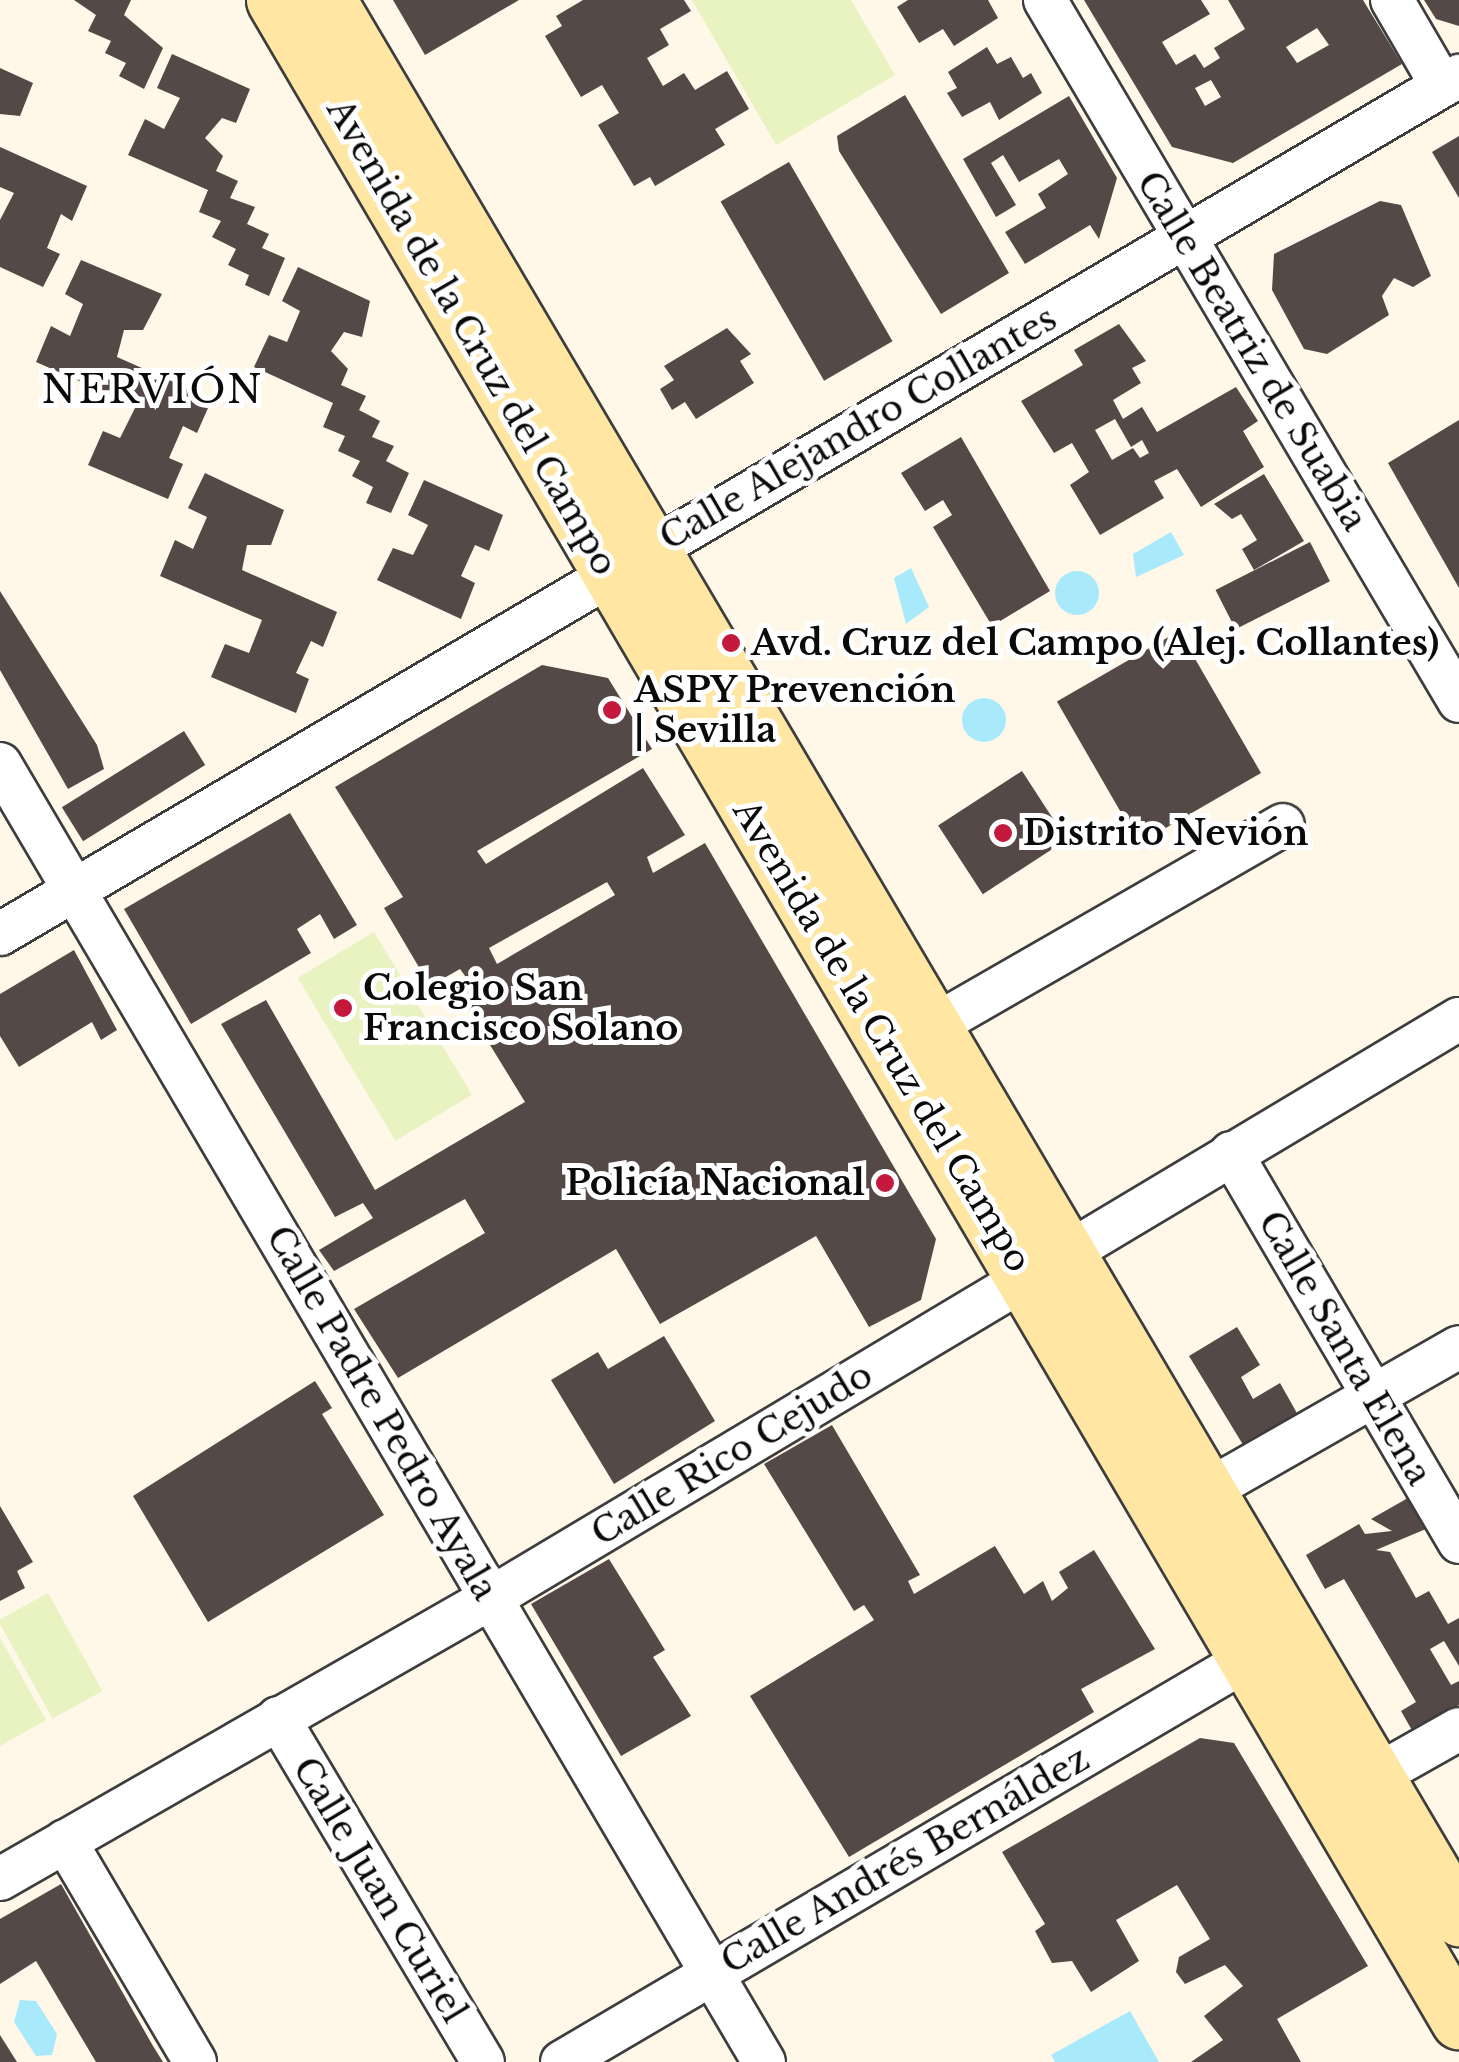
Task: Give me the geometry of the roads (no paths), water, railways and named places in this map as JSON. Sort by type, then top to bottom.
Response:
[{"type":"main road","name":"Avenida de la Cruz del Campo","points":[[274,0],[930,1028],[1044,1266],[1248,1659],[1459,2020]]},
{"type":"main road","name":"Avenida de la Cruz del Campo","points":[[328,0],[630,561],[1044,1266],[1205,1492],[1459,1918]]},
{"type":"street","name":"Calle Beatriz de Suabia","points":[[1045,0],[1459,701]]},
{"type":"street","points":[[1392,0],[1450,81]]},
{"type":"street","name":"Calle Alejandro Collantes","points":[[0,934],[1450,81]]},
{"type":"street","name":"Calle Padre Pedro Ayala","points":[[0,764],[764,2062]]},
{"type":"street","points":[[930,1028],[1283,825]]},
{"type":"street","name":"Calle Rico Cejudo","points":[[0,1879],[490,1598],[1459,1019]]},
{"type":"street","name":"Calle Santa Elena","points":[[1231,1153],[1459,1542]]},
{"type":"street","points":[[1205,1492],[1459,1346]]},
{"type":"street","name":"Calle Andrés Bernáldez","points":[[562,2062],[1248,1659]]},
{"type":"street","name":"Calle Juan Curiel","points":[[278,1718],[483,2062]]},
{"type":"street","points":[[1376,1776],[1459,1729]]},
{"type":"street","points":[[65,1841],[195,2062]]},
{"type":"water","points":[[1171,532],[1184,555],[1136,577],[1133,554]]},
{"type":"water","points":[[911,568],[929,607],[906,624],[894,578]]},
{"type":"water","points":[[1077,571],[1092,578],[1099,593],[1092,608],[1077,615],[1062,608],[1055,593],[1062,578]]},
{"type":"water","points":[[984,698],[1000,704],[1006,720],[1000,736],[984,742],[968,736],[962,720],[968,704]]},
{"type":"water","points":[[20,2000],[36,2001],[57,2034],[52,2055],[36,2056],[14,2022]]},
{"type":"water","points":[[1130,2011],[1159,2062],[1055,2062],[1051,2055]]},
{"type":"place","name":"Avd. Cruz del Campo (Alej. Collantes)","points":[[731,643]]},
{"type":"place","name":"ASPY Prevención | Sevilla","points":[[612,710]]},
{"type":"place","name":"Distrito Nevión","points":[[1003,833]]},
{"type":"place","name":"Colegio San Francisco Solano","points":[[343,1008]]},
{"type":"place","name":"Policía Nacional","points":[[885,1183]]},
{"type":"district","name":"NERVIÓN","points":[[153,390]]}]
